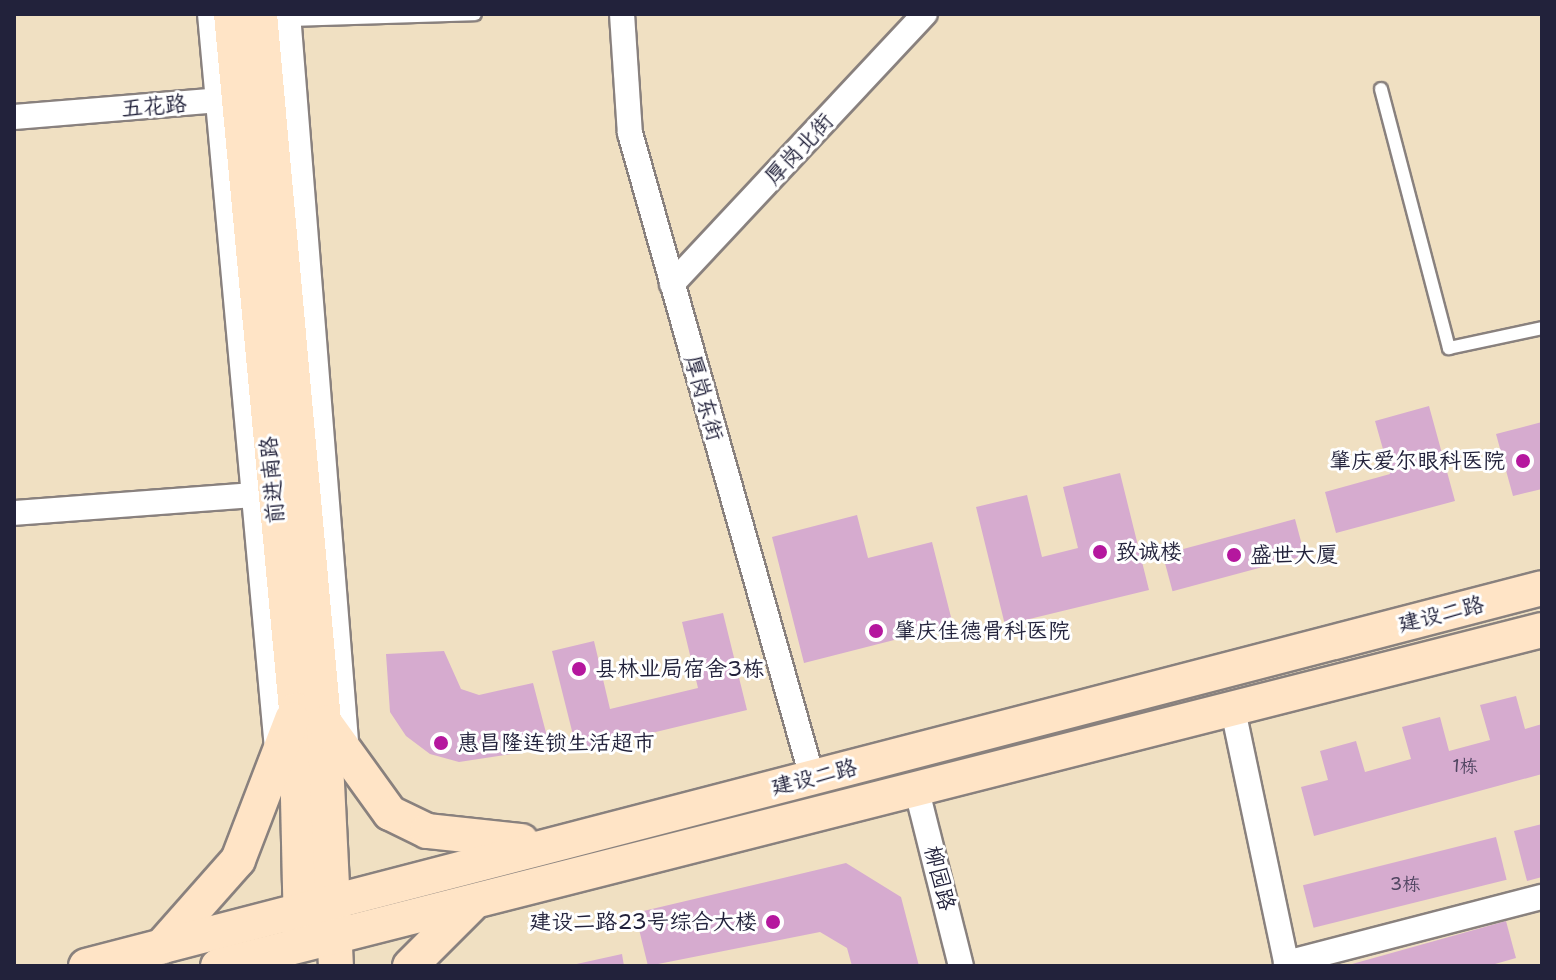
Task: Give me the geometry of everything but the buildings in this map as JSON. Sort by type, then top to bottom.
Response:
[{"type":"main road","name":"前进南路","points":[[231,14],[254,98],[310,716],[334,902],[336,952]]},
{"type":"main road","name":"前进南路","points":[[254,98],[278,16]]},
{"type":"main road","name":"建设二路","points":[[86,966],[1542,588]]},
{"type":"main road","name":"建设二路","points":[[218,966],[336,952],[471,905],[1542,630]]},
{"type":"main road","points":[[271,679],[347,757],[390,813],[427,831],[479,841],[565,841]]},
{"type":"main road","points":[[160,947],[238,860],[278,752],[342,680]]},
{"type":"main road","name":"前进南路","points":[[302,956],[301,909],[310,716]]},
{"type":"main road","points":[[410,966],[471,905]]},
{"type":"street","name":"前进南路","points":[[210,14],[254,98],[289,493],[271,679],[278,752]]},
{"type":"street","name":"厚岗东街","points":[[622,14],[630,133],[812,777]]},
{"type":"street","name":"厚岗北街","points":[[672,284],[925,14]]},
{"type":"street","name":"五花路","points":[[14,117],[254,98]]},
{"type":"street","name":"前进南路","points":[[289,493],[342,680],[347,757]]},
{"type":"street","points":[[14,513],[289,493]]},
{"type":"street","points":[[1233,710],[1286,964],[1542,897]]},
{"type":"street","name":"柳园路","points":[[917,791],[961,966]]},
{"type":"lane","points":[[278,16],[475,14]]},
{"type":"lane","points":[[1381,89],[1449,348],[1542,328]]},
{"type":"place","name":"肇庆爱尔眼科医院","points":[[1523,461]]},
{"type":"place","name":"致诚楼","points":[[1100,552]]},
{"type":"place","name":"盛世大厦","points":[[1234,555]]},
{"type":"place","name":"肇庆佳德骨科医院","points":[[876,631]]},
{"type":"place","name":"县林业局宿舍3栋","points":[[579,669]]},
{"type":"place","name":"惠昌隆连锁生活超市","points":[[441,743]]},
{"type":"place","name":"建设二路23号综合大楼","points":[[773,922]]}]
